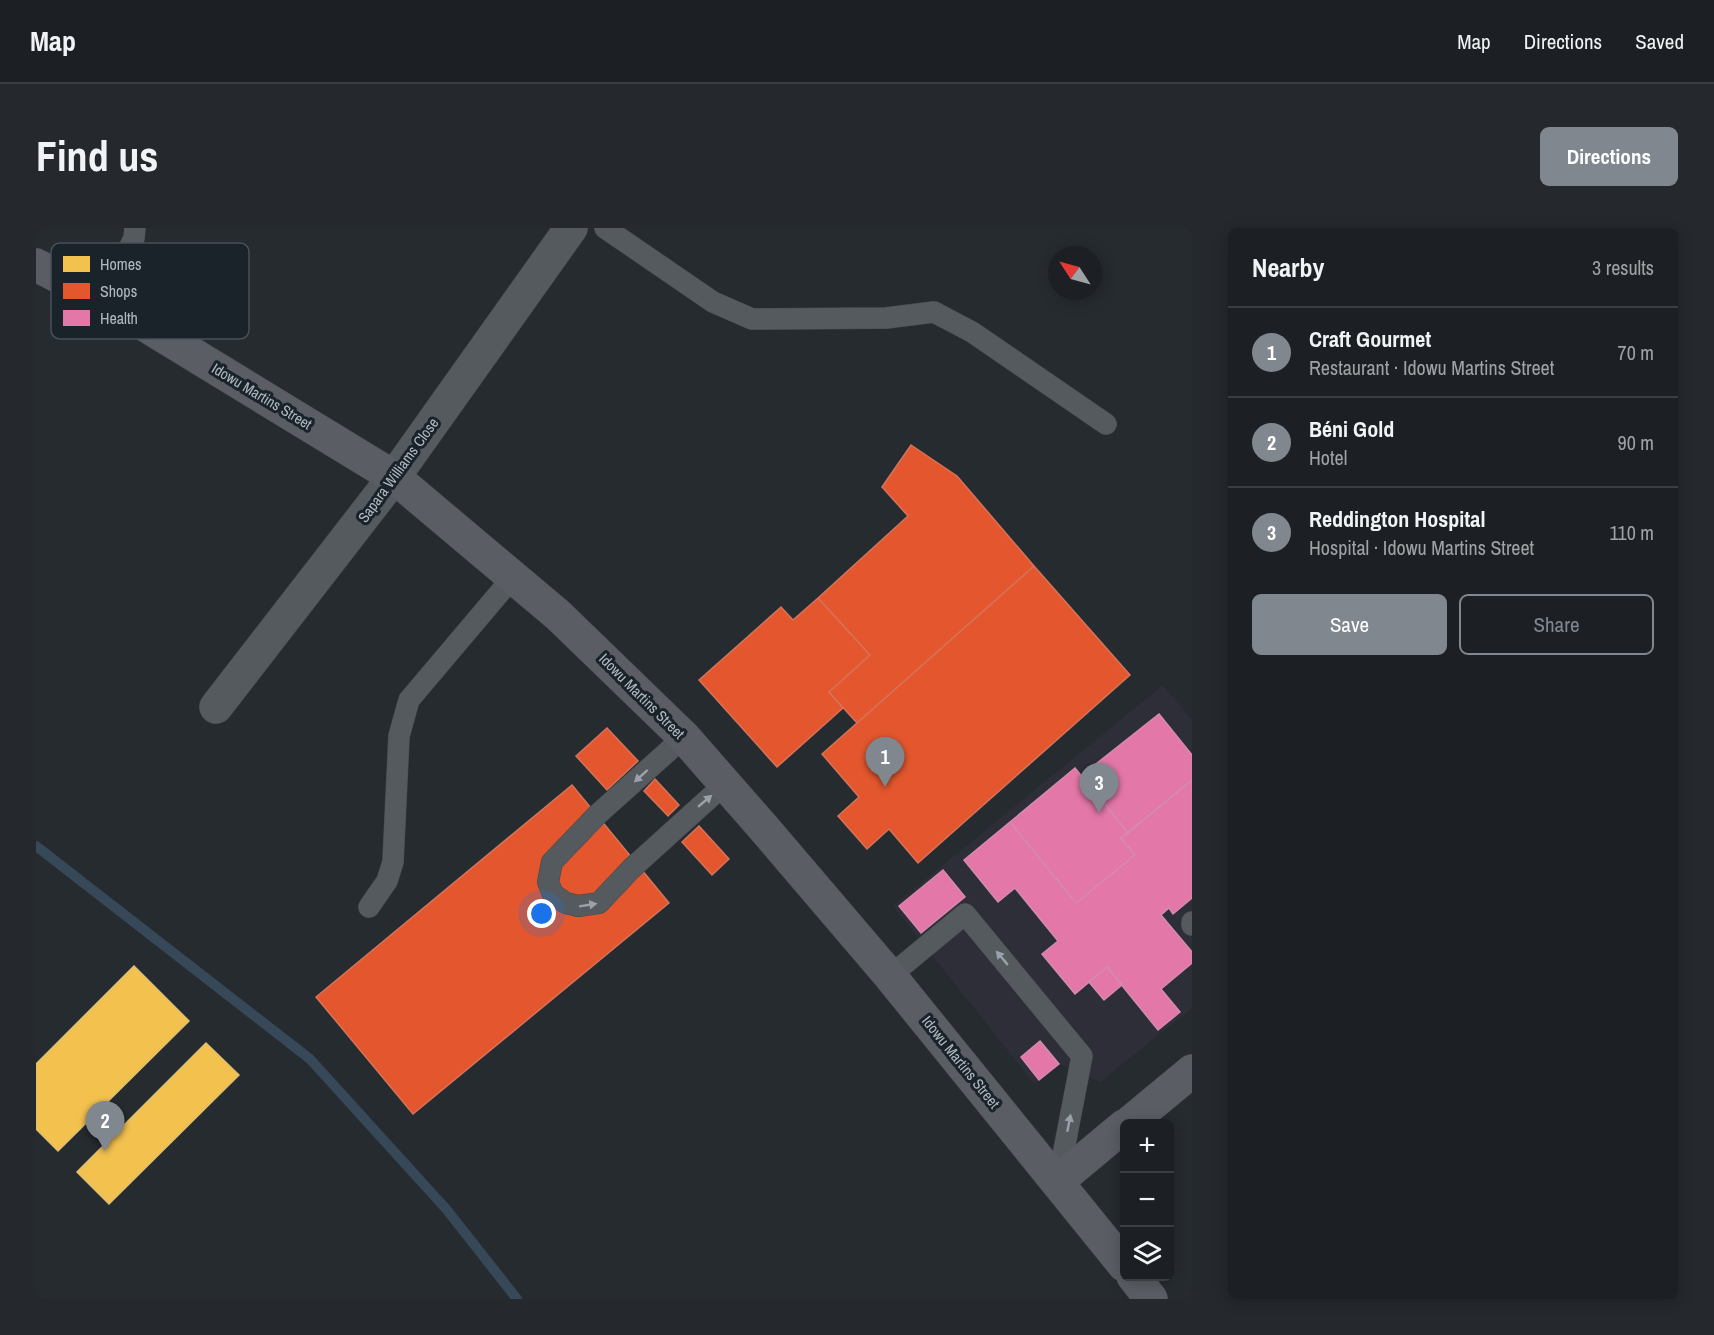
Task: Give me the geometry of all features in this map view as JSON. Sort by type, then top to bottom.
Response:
[{"type":"street","name":"Sapara Williams Close","points":[[216,707],[394,477],[571,228]]},
{"type":"street","name":"Idowu Martins Street","points":[[36,266],[51,274]]},
{"type":"street","name":"Idowu Martins Street","points":[[168,339],[394,477],[513,577],[599,654],[684,737],[725,784],[890,976],[1120,1259]]},
{"type":"street","points":[[1133,1119],[1192,1071]]},
{"type":"street","points":[[1058,1181],[1120,1130]]},
{"type":"street","points":[[1137,1281],[1151,1299]]},
{"type":"lane","points":[[132,243],[135,228]]},
{"type":"lane","points":[[605,228],[713,302],[752,319],[886,318],[934,312],[972,332],[1106,424]]},
{"type":"lane","points":[[369,907],[387,881],[393,862],[399,736],[409,700],[513,577]]},
{"type":"lane","points":[[684,737],[597,815],[552,862],[548,882],[553,894],[566,903],[578,906],[599,903],[631,869],[725,784]]},
{"type":"lane","points":[[890,976],[965,914],[1075,1047],[1082,1056],[1058,1181]]},
{"type":"shaded area","points":[[1163,685],[1192,720],[1192,1008],[1100,1082],[1059,1064],[1034,1084],[893,906]]},
{"type":"building: Homes","points":[[134,966],[189,1021],[58,1151],[36,1129],[36,1064]]},
{"type":"building: Homes","points":[[206,1043],[239,1075],[109,1204],[77,1172]]},
{"type":"building: Shops","points":[[911,445],[957,476],[1034,566],[857,723],[829,692],[870,655],[818,598],[908,516],[882,487]]},
{"type":"building: Shops","points":[[1034,566],[1130,675],[918,863],[889,829],[867,849],[838,816],[859,797],[822,754]]},
{"type":"building: Shops","points":[[818,598],[870,655],[829,692],[843,708],[777,767],[699,680],[781,607],[793,620]]},
{"type":"building: Shops","points":[[607,728],[638,761],[607,790],[576,756]]},
{"type":"building: Shops","points":[[655,779],[679,805],[668,816],[644,791]]},
{"type":"building: Shops","points":[[572,785],[669,903],[413,1114],[316,997]]},
{"type":"building: Shops","points":[[699,826],[729,859],[712,875],[682,842]]},
{"type":"building: Health","points":[[1159,714],[1192,755],[1192,780],[1128,833],[1082,775]]},
{"type":"building: Health","points":[[1075,768],[1128,833],[1121,838],[1135,855],[1076,903],[1010,822]]},
{"type":"building: Health","points":[[1192,780],[1192,898],[1173,914],[1169,908],[1161,915],[1192,952],[1192,963],[1161,989],[1180,1012],[1158,1030],[1107,967],[1075,994],[1042,954],[1058,941],[1015,888],[998,902],[964,860],[1010,822],[1076,903],[1135,855],[1121,838]]},
{"type":"building: Health","points":[[943,870],[965,897],[921,933],[899,906]]},
{"type":"building: Health","points":[[1107,967],[1122,985],[1104,1000],[1089,982]]},
{"type":"building: Health","points":[[1040,1041],[1059,1064],[1039,1080],[1021,1057]]},
{"type":"waterway","points":[[36,846],[310,1059],[447,1210],[517,1299]]},
{"type":"place","name":"Craft Gourmet","points":[[885,787]]},
{"type":"place","name":"Reddington Hospital","points":[[1099,813]]},
{"type":"place","name":"Béni Gold","points":[[105,1151]]}]
